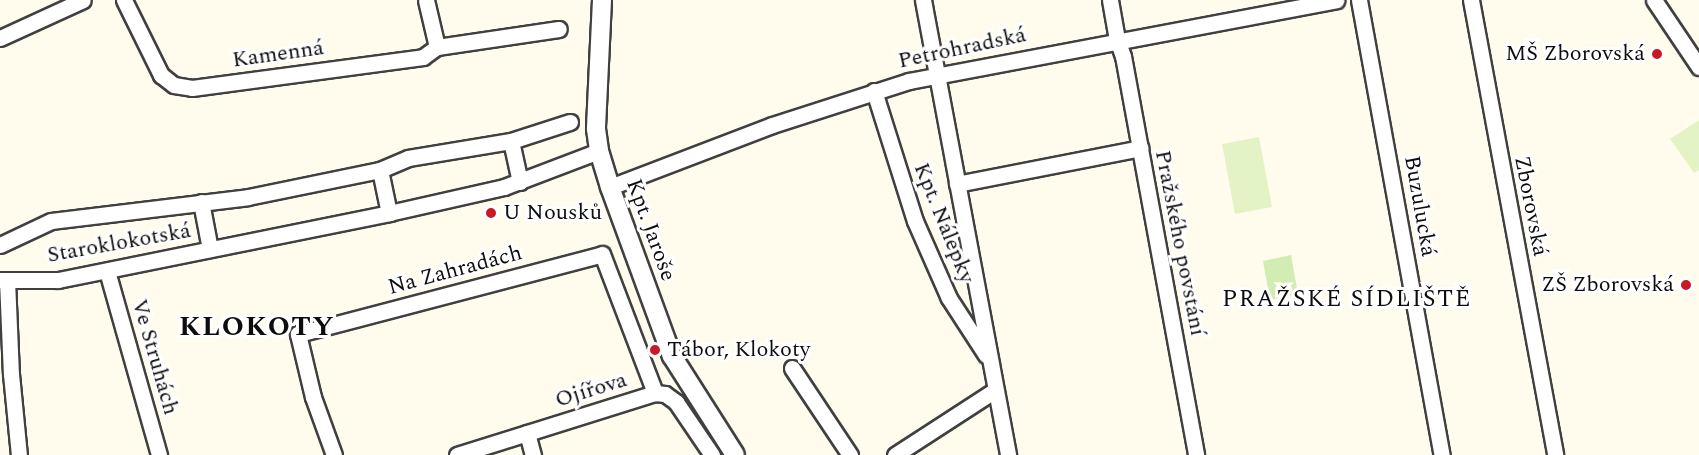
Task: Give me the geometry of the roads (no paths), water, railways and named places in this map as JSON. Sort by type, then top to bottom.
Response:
[{"type":"street","points":[[0,39],[83,0]]},
{"type":"street","name":"Kamenná","points":[[124,0],[161,75],[174,85],[192,88],[423,57],[437,47],[559,29]]},
{"type":"street","points":[[426,0],[437,47]]},
{"type":"street","name":"Kpt. Jaroše","points":[[603,0],[596,113],[599,151],[609,188],[672,356],[735,455]]},
{"type":"street","name":"Kpt. Nálepky","points":[[923,0],[1008,455]]},
{"type":"street","name":"Pražského povstání","points":[[1110,0],[1117,39],[1123,56],[1196,455]]},
{"type":"street","name":"Petrohradská","points":[[609,188],[772,125],[874,91],[938,75],[1117,39],[1336,0]]},
{"type":"street","name":"Buzulucká","points":[[1359,0],[1442,455]]},
{"type":"street","name":"Zborovská","points":[[1471,0],[1556,455]]},
{"type":"street","points":[[1654,0],[1699,67]]},
{"type":"street","name":"Kpt. Nálepky","points":[[874,91],[908,201],[944,288],[991,363]]},
{"type":"street","name":"Staroklokotská","points":[[0,245],[51,221],[248,197],[380,170],[408,158],[511,141],[570,122]]},
{"type":"street","points":[[511,141],[520,182]]},
{"type":"street","points":[[957,184],[1140,148]]},
{"type":"street","name":"Staroklokotská","points":[[4,280],[58,280],[389,213],[520,182],[599,151]]},
{"type":"street","points":[[380,170],[389,213]]},
{"type":"street","name":"Staroklokotská","points":[[201,202],[210,249]]},
{"type":"street","name":"Na Zahradách","points":[[334,455],[313,397],[298,334],[602,255],[655,393]]},
{"type":"street","name":"Ve Struhách","points":[[107,271],[159,455]]},
{"type":"street","points":[[4,280],[19,455]]},
{"type":"street","points":[[792,368],[850,455]]},
{"type":"street","points":[[896,455],[996,390]]},
{"type":"street","name":"Ojířova","points":[[457,455],[655,393],[665,394],[676,402],[712,455]]},
{"type":"street","points":[[527,433],[533,455]]},
{"type":"place","name":"MŠ Zborovská","points":[[1657,54]]},
{"type":"place","name":"U Nousků","points":[[491,213]]},
{"type":"place","name":"ZŠ Zborovská","points":[[1686,285]]},
{"type":"place","name":"Tábor, Klokoty","points":[[655,350]]},
{"type":"district","name":"PRAŽSKÉ SÍDLIŠTĚ","points":[[1347,300]]},
{"type":"district","name":"KLOKOTY","points":[[257,327]]}]
